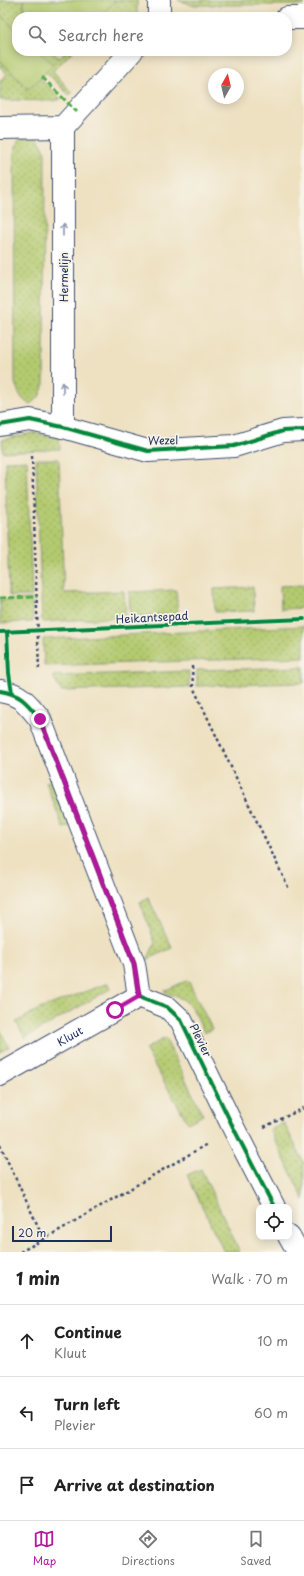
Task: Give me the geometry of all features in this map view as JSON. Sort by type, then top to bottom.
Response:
[{"type":"street","points":[[159,0],[159,12]]},
{"type":"street","points":[[292,18],[304,18]]},
{"type":"street","points":[[0,128],[63,127],[127,56]]},
{"type":"street","name":"Hermelijn","points":[[63,127],[63,427]]},
{"type":"street","name":"Wezel","points":[[0,425],[30,420],[63,427],[148,451],[234,446],[283,431],[304,430]]},
{"type":"street","points":[[0,691],[12,693],[26,702],[40,719],[134,964],[139,996]]},
{"type":"street","name":"Kluut","points":[[0,1075],[139,996]]},
{"type":"street","name":"Plevier","points":[[139,996],[167,1007],[181,1020],[272,1204]]},
{"type":"street","points":[[291,1240],[298,1252]]},
{"type":"path","points":[[32,456],[39,671]]},
{"type":"path","points":[[30,632],[46,631]]},
{"type":"path","points":[[192,666],[193,687],[289,889]]},
{"type":"path","points":[[264,1127],[304,1108]]},
{"type":"path","points":[[20,1252],[207,1144]]},
{"type":"path","points":[[0,1145],[44,1239]]},
{"type":"green space","points":[[0,0],[24,0],[24,12],[12,12],[12,26],[0,15]]},
{"type":"green space","points":[[24,0],[116,0],[104,12],[24,12]]},
{"type":"green space","points":[[116,0],[137,0],[137,12],[104,12]]},
{"type":"green space","points":[[178,0],[304,0],[304,5],[192,5]]},
{"type":"green space","points":[[0,15],[12,26],[12,56],[44,56],[53,64],[42,77],[28,89],[0,60]]},
{"type":"green space","points":[[43,56],[57,56],[59,58],[61,56],[68,56],[53,71],[72,93],[69,95],[46,72],[52,64]]},
{"type":"green space","points":[[0,60],[28,89],[40,78],[61,99],[54,101],[0,100],[0,81],[7,74],[0,67]]},
{"type":"green space","points":[[37,136],[45,152],[44,385],[39,397],[30,404],[24,401],[15,383],[14,152],[19,138]]},
{"type":"green space","points":[[33,433],[59,438],[60,449],[3,452],[2,440]]},
{"type":"green space","points":[[36,459],[59,459],[64,593],[124,591],[126,617],[42,622]]},
{"type":"green space","points":[[27,460],[32,596],[9,596],[5,461]]},
{"type":"green space","points":[[304,585],[304,608],[281,609],[280,586]]},
{"type":"green space","points":[[253,587],[254,611],[215,612],[214,589]]},
{"type":"green space","points":[[176,590],[178,614],[130,617],[129,592]]},
{"type":"green space","points":[[32,599],[33,622],[0,623],[0,600]]},
{"type":"green space","points":[[304,626],[304,657],[44,666],[43,639]]},
{"type":"green space","points":[[304,667],[304,683],[197,686],[197,670]]},
{"type":"green space","points":[[189,671],[189,687],[61,691],[53,676]]},
{"type":"green space","points":[[51,781],[70,826],[63,828],[46,782]]},
{"type":"green space","points":[[148,897],[172,948],[147,960],[155,943],[140,902]]},
{"type":"green space","points":[[188,980],[212,1029],[204,1033],[200,1022],[188,1003],[164,991]]},
{"type":"green space","points":[[108,983],[110,989],[25,1038],[16,1022],[39,1009]]},
{"type":"green space","points":[[0,1030],[9,1047],[0,1052]]},
{"type":"green space","points":[[165,1038],[203,1115],[188,1123],[145,1049]]},
{"type":"green space","points":[[284,1123],[304,1163],[304,1200],[270,1130]]},
{"type":"green space","points":[[201,1169],[240,1252],[224,1252],[187,1175]]},
{"type":"marked path","points":[[42,77],[77,112]]},
{"type":"marked path","points":[[0,598],[37,597]]},
{"type":"cycle path","points":[[0,425],[30,420],[63,427],[148,451],[234,446],[283,431],[304,430]]},
{"type":"cycle path","name":"Heikantsepad","points":[[0,632],[304,619]]},
{"type":"cycle path","points":[[7,632],[9,673],[12,693]]},
{"type":"cycle path","points":[[0,691],[13,694],[23,700],[40,719],[134,964],[139,996],[167,1007],[181,1020],[272,1204]]},
{"type":"route","points":[[40,719],[134,964],[139,996],[115,1010]]}]
